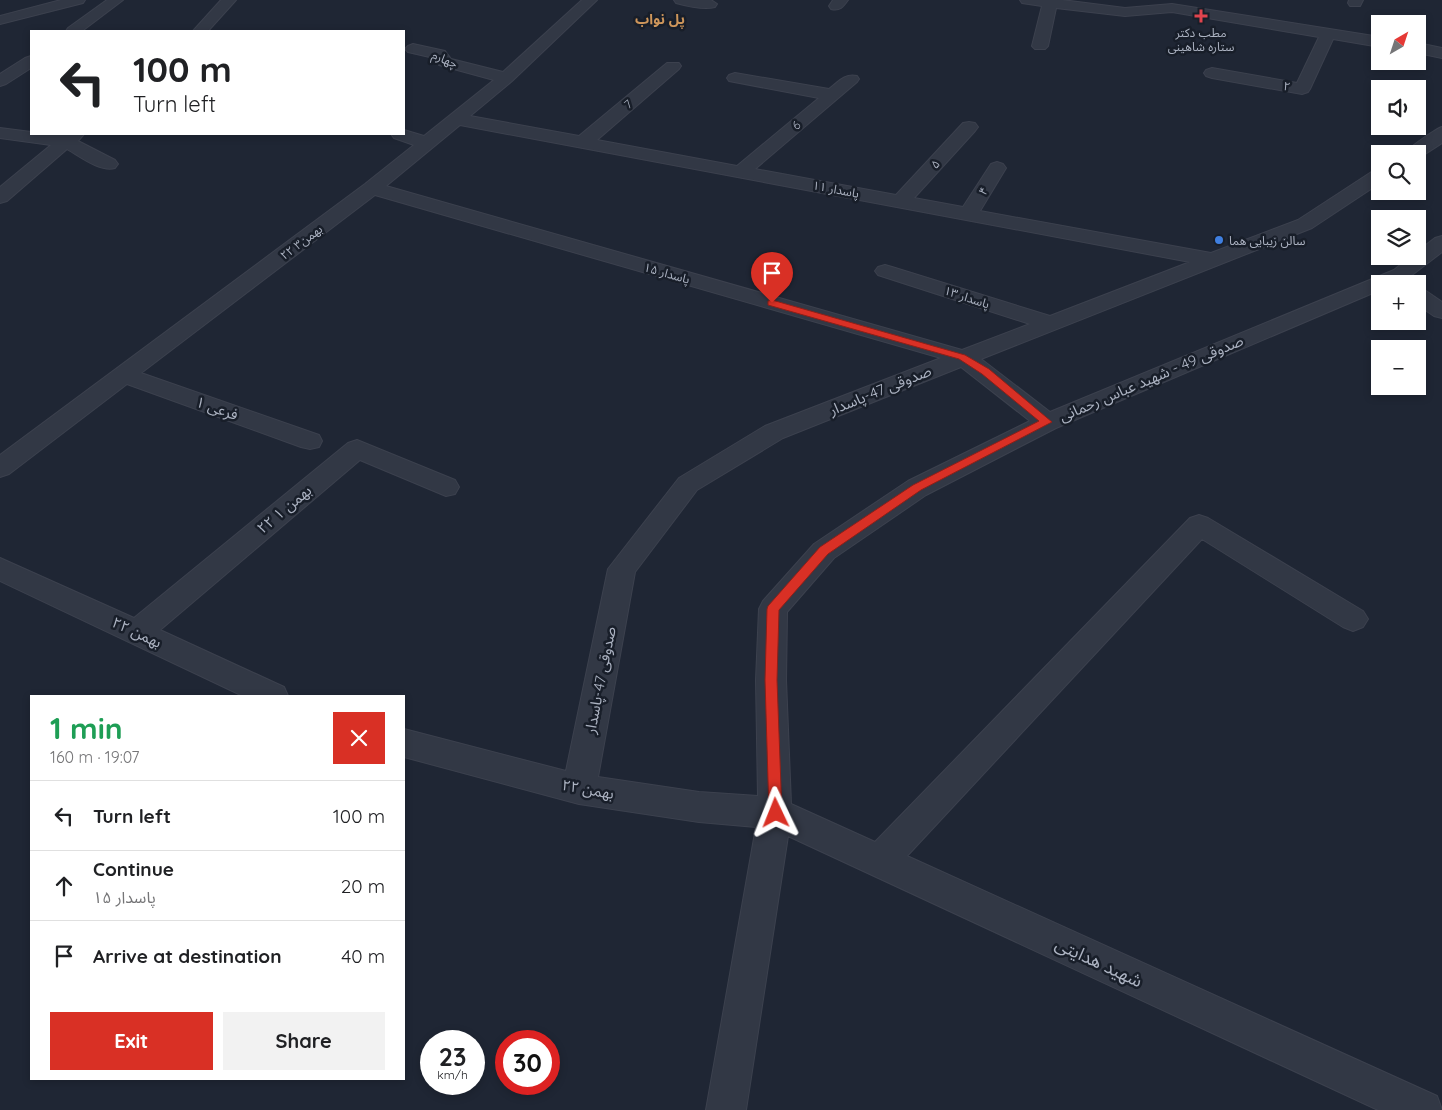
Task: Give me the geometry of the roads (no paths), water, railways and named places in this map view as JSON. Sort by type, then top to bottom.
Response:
[{"type":"street","points":[[0,20],[42,4],[78,0]]},
{"type":"street","points":[[74,30],[116,0]]},
{"type":"street","points":[[201,30],[229,0]]},
{"type":"street","name":"۲۲ بهمن۳","points":[[0,468],[372,188],[506,78],[590,0]]},
{"type":"street","points":[[681,0],[710,4]]},
{"type":"street","points":[[1027,0],[1050,3],[1172,8],[1371,41]]},
{"type":"street","points":[[1040,46],[1050,3]]},
{"type":"street","name":"۲","points":[[1212,73],[1302,89],[1328,34]]},
{"type":"street","name":"چهارم","points":[[413,49],[439,54],[445,62],[506,78]]},
{"type":"street","points":[[1426,49],[1442,52]]},
{"type":"street","points":[[0,81],[30,62]]},
{"type":"street","name":"7","points":[[583,142],[673,66]]},
{"type":"street","points":[[735,78],[832,95]]},
{"type":"street","name":"6","points":[[742,172],[851,79]]},
{"type":"street","name":"پاسدار ۱۱","points":[[458,119],[1213,260]]},
{"type":"street","name":"۵","points":[[901,201],[969,127]]},
{"type":"street","points":[[1426,146],[1442,132]]},
{"type":"street","points":[[0,133],[30,135]]},
{"type":"street","points":[[35,135],[70,137],[109,164]]},
{"type":"street","points":[[403,135],[426,143]]},
{"type":"street","points":[[0,197],[70,137]]},
{"type":"street","name":"۴","points":[[968,214],[997,168]]},
{"type":"street","name":"صدوقی 47-پاسدار","points":[[579,790],[622,569],[688,484],[774,432],[1305,224],[1371,181]]},
{"type":"street","name":"پاسدار ۱۵","points":[[372,188],[962,357],[985,372],[1038,415]]},
{"type":"street","name":"صدوقی 49 - شهید عباس رحمانی","points":[[1400,275],[1442,242]]},
{"type":"street","name":"پاسدار ۱۳","points":[[885,271],[1050,323]]},
{"type":"street","name":"صدوقی 49 - شهید عباس رحمانی","points":[[726,1110],[776,813],[771,680],[773,609],[824,550],[917,488],[1038,415],[1371,289]]},
{"type":"street","points":[[1426,301],[1442,311]]},
{"type":"street","name":"فرعی ۱","points":[[124,375],[310,441]]},
{"type":"street","name":"۲۲ بهمن ۱","points":[[137,632],[356,449],[446,487]]},
{"type":"street","points":[[880,861],[1199,525],[1352,619]]},
{"type":"street","name":"۲۲ بهمن","points":[[5,577],[137,632],[271,695]]},
{"type":"street","name":"۲۲ بهمن","points":[[405,743],[579,790],[699,807],[776,813]]},
{"type":"street","name":"شهید هدایتی","points":[[776,813],[1423,1110]]},
{"type":"place","name":"مطب دکتر ستاره شاهینی","points":[[1201,16]]},
{"type":"place","name":"سالن زیبایی هما","points":[[1219,240]]},
{"type":"district","name":"پل نواب","points":[[660,19]]}]
